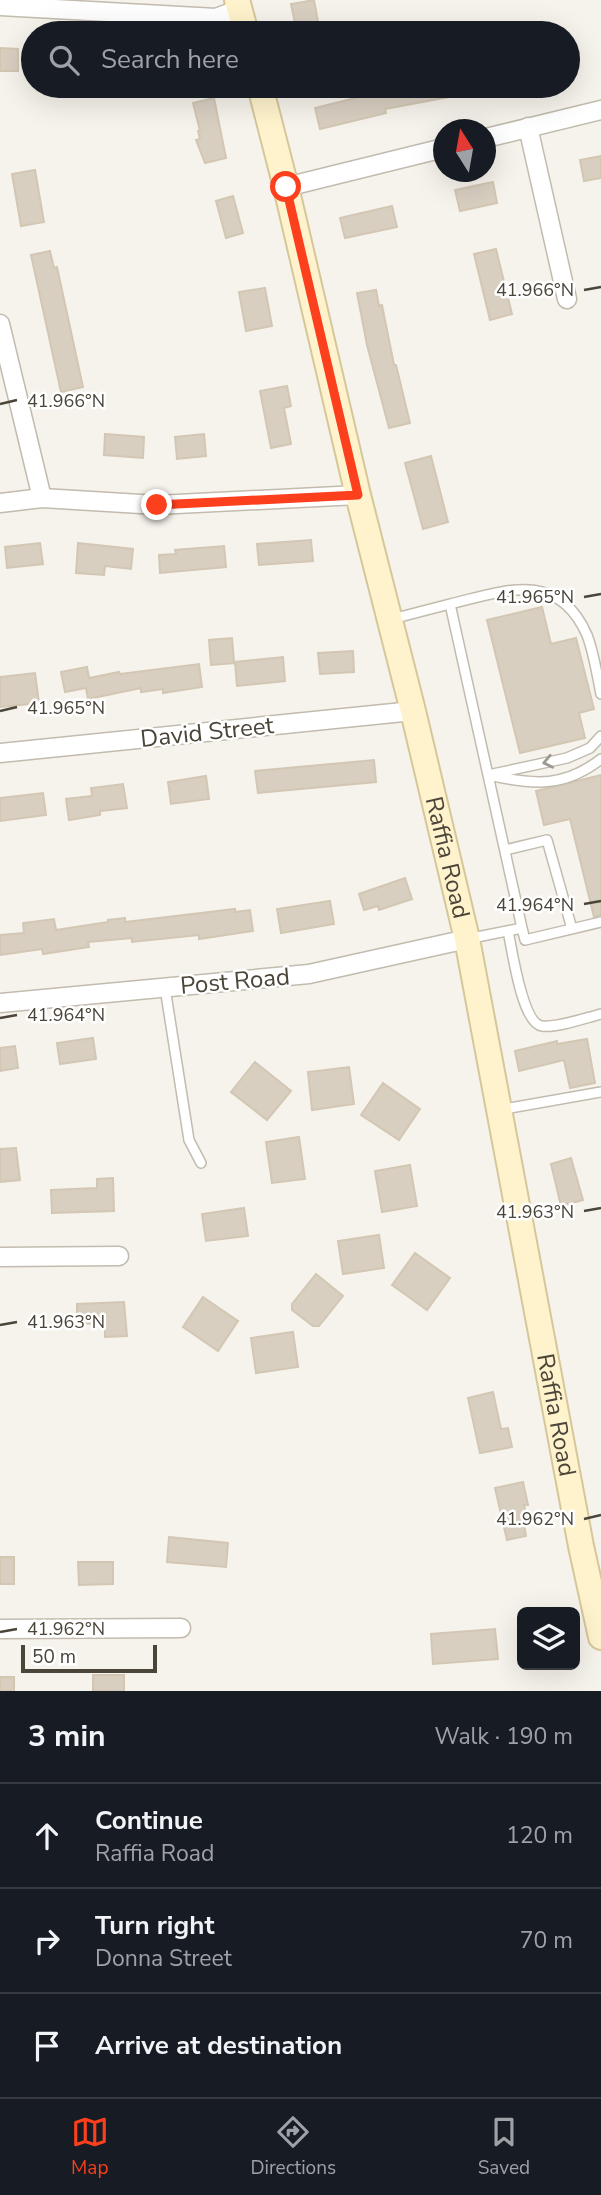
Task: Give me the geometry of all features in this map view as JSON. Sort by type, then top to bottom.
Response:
[{"type":"main road","name":"Raffia Road","points":[[263,98],[467,939],[581,1546],[601,1637]]},
{"type":"street","points":[[0,6],[216,18],[239,5]]},
{"type":"street","points":[[496,135],[601,110]]},
{"type":"street","points":[[528,127],[567,299]]},
{"type":"street","points":[[286,187],[433,150]]},
{"type":"street","points":[[0,324],[42,498]]},
{"type":"street","points":[[0,503],[42,498],[157,505],[358,495]]},
{"type":"street","name":"David Street","points":[[0,753],[413,711]]},
{"type":"street","name":"Post Road","points":[[0,1003],[309,974],[467,939]]},
{"type":"street","points":[[0,1257],[118,1256]]},
{"type":"street","points":[[0,1629],[181,1628]]},
{"type":"lane","points":[[390,620],[508,591],[534,589],[554,596],[573,613],[587,636],[601,694]]},
{"type":"lane","points":[[450,604],[525,940],[601,922]]},
{"type":"lane","points":[[488,775],[567,758],[590,748],[601,736]]},
{"type":"lane","points":[[488,775],[530,784],[544,783],[590,768],[601,760]]},
{"type":"lane","points":[[505,850],[547,840],[572,929]]},
{"type":"lane","points":[[467,939],[522,928]]},
{"type":"lane","points":[[508,931],[526,1010],[533,1023],[540,1027],[601,1014]]},
{"type":"lane","points":[[165,988],[189,1140],[201,1163]]},
{"type":"lane","points":[[499,1110],[601,1092]]},
{"type":"building","points":[[314,0],[318,21],[295,21],[291,4]]},
{"type":"building","points":[[0,48],[18,49],[18,71],[0,71]]},
{"type":"building","points":[[214,98],[226,158],[205,163],[196,140],[200,139],[200,131],[193,103]]},
{"type":"building","points":[[355,98],[444,98],[385,109],[386,113],[320,129],[315,108]]},
{"type":"building","points":[[601,156],[601,178],[584,181],[580,160]]},
{"type":"building","points":[[35,170],[44,222],[21,226],[12,174]]},
{"type":"building","points":[[493,182],[497,203],[460,211],[455,190]]},
{"type":"building","points":[[233,196],[243,233],[226,238],[216,201]]},
{"type":"building","points":[[392,206],[397,227],[345,238],[340,218]]},
{"type":"building","points":[[496,249],[512,314],[490,320],[474,254]]},
{"type":"building","points":[[50,251],[54,268],[57,267],[83,387],[61,392],[31,255]]},
{"type":"building","points":[[265,288],[272,326],[246,331],[239,292]]},
{"type":"building","points":[[376,290],[410,423],[389,428],[367,345],[357,293]]},
{"type":"building","points":[[287,386],[291,406],[284,408],[291,444],[271,448],[260,391]]},
{"type":"building","points":[[105,434],[144,437],[143,458],[104,455]]},
{"type":"building","points":[[204,434],[206,456],[177,459],[175,437]]},
{"type":"building","points":[[431,456],[448,522],[423,529],[405,463]]},
{"type":"building","points":[[311,540],[313,561],[259,565],[257,544]]},
{"type":"building","points":[[40,543],[43,564],[7,568],[5,547]]},
{"type":"building","points":[[78,543],[133,549],[131,569],[105,566],[104,575],[76,573]]},
{"type":"building","points":[[224,546],[226,567],[160,573],[159,555],[176,554],[175,550]]},
{"type":"building","points":[[542,607],[551,644],[576,638],[594,709],[579,713],[585,738],[520,753],[487,620]]},
{"type":"building","points":[[232,638],[234,662],[283,657],[285,681],[237,686],[235,663],[211,665],[209,640]]},
{"type":"building","points":[[353,651],[354,672],[320,674],[318,653]]},
{"type":"building","points":[[199,664],[202,687],[163,693],[163,689],[141,692],[141,688],[88,699],[86,688],[65,692],[61,672],[87,667],[89,678],[119,672]]},
{"type":"building","points":[[35,673],[39,703],[0,707],[0,677]]},
{"type":"building","points":[[374,760],[376,782],[258,793],[255,771]]},
{"type":"building","points":[[601,775],[601,915],[594,917],[570,819],[544,825],[536,791]]},
{"type":"building","points":[[206,776],[209,799],[171,804],[168,782]]},
{"type":"building","points":[[123,784],[127,808],[100,811],[100,815],[69,820],[66,799],[92,796],[91,788]]},
{"type":"building","points":[[43,793],[46,815],[0,821],[0,798]]},
{"type":"building","points":[[405,878],[412,899],[379,910],[378,906],[364,910],[359,894]]},
{"type":"building","points":[[330,901],[334,924],[281,933],[277,909]]},
{"type":"building","points":[[235,909],[235,912],[250,910],[253,931],[199,939],[199,935],[132,942],[132,938],[88,942],[89,947],[43,954],[42,949],[0,955],[0,935],[24,933],[23,923],[54,919],[56,930],[125,918],[125,922]]},
{"type":"building","points":[[93,1038],[96,1059],[60,1064],[57,1043]]},
{"type":"building","points":[[587,1039],[595,1083],[570,1088],[564,1060],[519,1071],[515,1051],[557,1041],[557,1044]]},
{"type":"building","points":[[15,1046],[18,1068],[0,1071],[0,1048]]},
{"type":"building","points":[[255,1062],[291,1091],[267,1120],[231,1092]]},
{"type":"building","points":[[349,1067],[354,1104],[312,1110],[308,1072]]},
{"type":"building","points":[[383,1083],[420,1109],[399,1140],[361,1115]]},
{"type":"building","points":[[299,1137],[305,1179],[272,1183],[266,1142]]},
{"type":"building","points":[[16,1148],[20,1180],[0,1182],[0,1149]]},
{"type":"building","points":[[571,1158],[583,1200],[561,1206],[551,1164]]},
{"type":"building","points":[[410,1165],[417,1206],[382,1212],[375,1171]]},
{"type":"building","points":[[113,1178],[114,1211],[52,1213],[51,1190],[97,1188],[97,1179]]},
{"type":"building","points":[[244,1208],[248,1236],[206,1241],[202,1214]]},
{"type":"building","points":[[379,1235],[384,1268],[343,1274],[338,1241]]},
{"type":"building","points":[[415,1253],[450,1278],[427,1310],[392,1285]]},
{"type":"building","points":[[316,1274],[343,1296],[319,1326],[313,1326],[292,1310],[292,1304]]},
{"type":"building","points":[[203,1297],[238,1321],[218,1351],[183,1327]]},
{"type":"building","points":[[124,1302],[127,1336],[105,1337],[105,1323],[77,1324],[77,1304]]},
{"type":"building","points":[[293,1332],[298,1367],[256,1373],[251,1338]]},
{"type":"building","points":[[493,1392],[501,1429],[508,1428],[512,1447],[480,1453],[468,1398]]},
{"type":"building","points":[[523,1482],[528,1505],[524,1505],[527,1517],[523,1518],[526,1536],[507,1540],[495,1488]]},
{"type":"building","points":[[169,1537],[228,1543],[226,1567],[167,1562]]},
{"type":"building","points":[[0,1557],[14,1557],[14,1584],[0,1584]]},
{"type":"building","points":[[78,1562],[113,1562],[113,1584],[79,1585]]},
{"type":"building","points":[[495,1629],[498,1659],[433,1664],[431,1634]]},
{"type":"building","points":[[93,1675],[124,1675],[124,1691],[93,1691]]},
{"type":"building","points":[[0,1677],[14,1677],[14,1691],[0,1691]]},
{"type":"route","points":[[157,505],[358,495],[286,187]]}]
